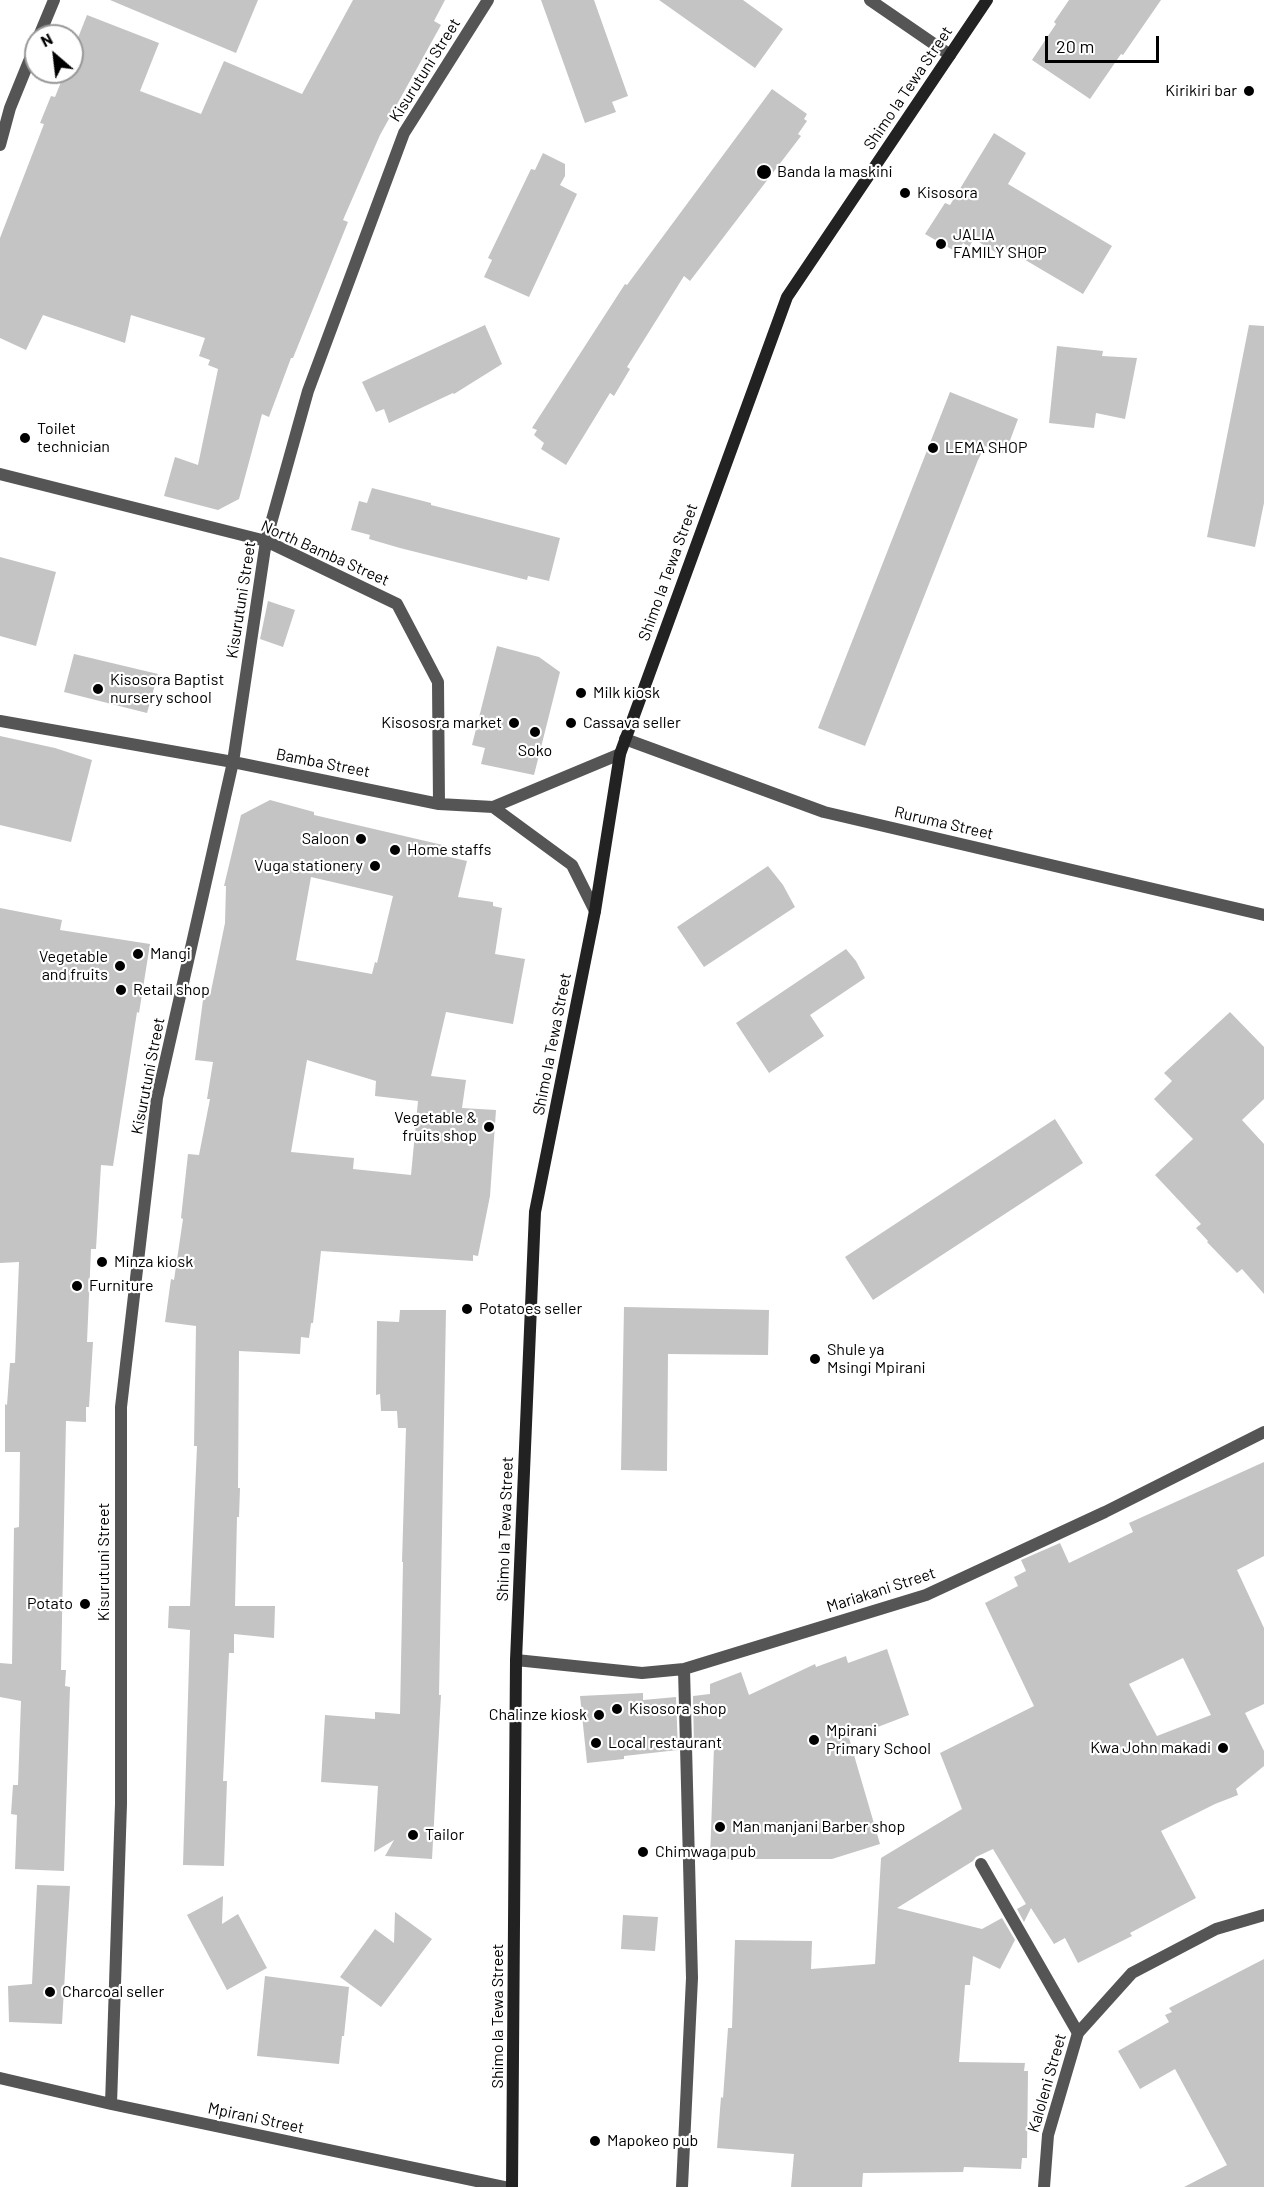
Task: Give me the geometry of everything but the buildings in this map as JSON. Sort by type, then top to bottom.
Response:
[{"type":"street","points":[[44,24],[54,0]]},
{"type":"street","name":"Kisurutuni Street","points":[[111,2104],[121,1804],[121,1407],[157,1098],[233,762],[266,541],[308,392],[404,133],[488,0]]},
{"type":"street","points":[[870,0],[950,55]]},
{"type":"street","name":"Shimo la Tewa Street","points":[[512,2187],[516,1660],[535,1212],[595,911],[620,754],[787,297],[987,0]]},
{"type":"street","points":[[0,145],[10,108],[24,74]]},
{"type":"street","name":"North Bamba Street","points":[[0,474],[266,541],[397,604],[438,682],[439,804]]},
{"type":"street","name":"Bamba Street","points":[[0,721],[233,762],[439,804],[493,807]]},
{"type":"street","name":"Ruruma Street","points":[[625,739],[824,812],[1264,915]]},
{"type":"street","points":[[493,807],[620,754]]},
{"type":"street","points":[[493,807],[572,865],[595,911]]},
{"type":"street","name":"Mariakani Street","points":[[516,1660],[642,1672],[684,1669],[926,1595],[1104,1512],[1264,1432]]},
{"type":"street","points":[[682,2187],[692,1978],[684,1669]]},
{"type":"street","points":[[981,1864],[1078,2033]]},
{"type":"street","name":"Kaloleni Street","points":[[1044,2187],[1048,2134],[1078,2033],[1132,1973],[1216,1929],[1264,1915]]},
{"type":"street","name":"Mpirani Street","points":[[0,2079],[506,2187]]},
{"type":"place","name":"Kirikiri bar","points":[[1249,91]]},
{"type":"place","name":"Banda la maskini","points":[[764,172]]},
{"type":"place","name":"Kisosora","points":[[905,193]]},
{"type":"place","name":"JALIA FAMILY SHOP","points":[[941,244]]},
{"type":"place","name":"Toilet technician","points":[[25,438]]},
{"type":"place","name":"LEMA SHOP","points":[[933,448]]},
{"type":"place","name":"Kisosora Baptist nursery school","points":[[98,689]]},
{"type":"place","name":"Milk kiosk","points":[[581,693]]},
{"type":"place","name":"Kisososra market","points":[[514,723]]},
{"type":"place","name":"Cassava seller","points":[[571,723]]},
{"type":"place","name":"Soko","points":[[535,732]]},
{"type":"place","name":"Saloon","points":[[361,839]]},
{"type":"place","name":"Home staffs","points":[[395,850]]},
{"type":"place","name":"Vuga stationery","points":[[375,866]]},
{"type":"place","name":"Mangi","points":[[138,954]]},
{"type":"place","name":"Vegetable and fruits","points":[[120,966]]},
{"type":"place","name":"Retail shop","points":[[121,990]]},
{"type":"place","name":"Vegetable & fruits shop","points":[[489,1127]]},
{"type":"place","name":"Minza kiosk","points":[[102,1262]]},
{"type":"place","name":"Furniture","points":[[77,1286]]},
{"type":"place","name":"Potatoes seller","points":[[467,1309]]},
{"type":"place","name":"Shule ya Msingi Mpirani","points":[[815,1359]]},
{"type":"place","name":"Potato","points":[[85,1604]]},
{"type":"place","name":"Kisosora shop","points":[[617,1709]]},
{"type":"place","name":"Chalinze kiosk","points":[[599,1715]]},
{"type":"place","name":"Mpirani Primary School","points":[[814,1740]]},
{"type":"place","name":"Local restaurant","points":[[596,1743]]},
{"type":"place","name":"Kwa John makadi","points":[[1223,1748]]},
{"type":"place","name":"Man manjani Barber shop","points":[[720,1827]]},
{"type":"place","name":"Tailor","points":[[413,1835]]},
{"type":"place","name":"Chimwaga pub","points":[[643,1852]]},
{"type":"place","name":"Charcoal seller","points":[[50,1992]]},
{"type":"place","name":"Mapokeo pub","points":[[595,2141]]}]
